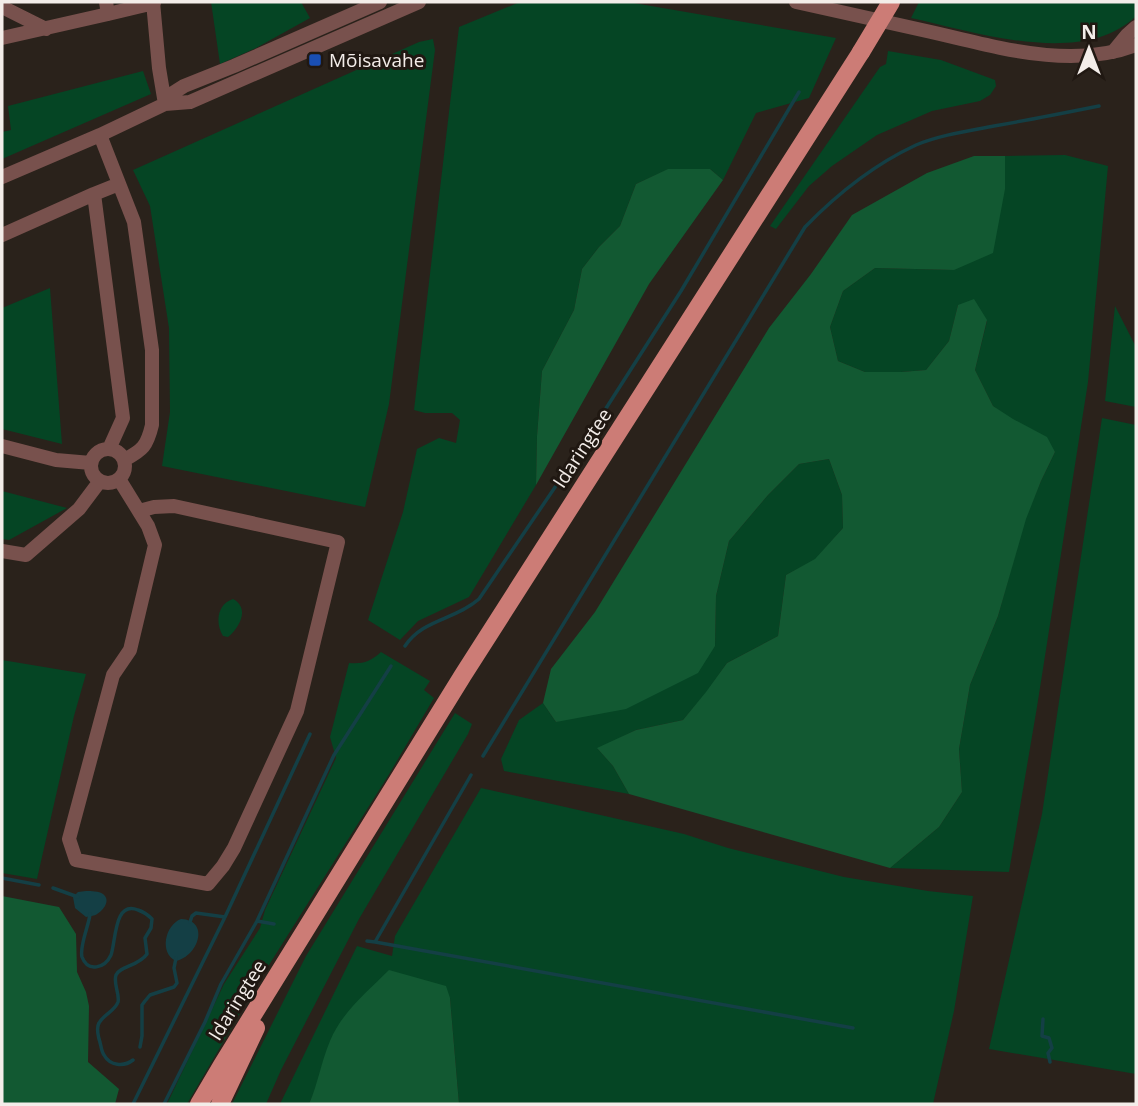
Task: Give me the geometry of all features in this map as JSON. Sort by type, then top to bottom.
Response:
[{"type":"main road","name":"Idaringtee","points":[[199,1104],[463,675],[891,2]]},
{"type":"main road","name":"Idaringtee","points":[[219,1104],[312,920]]},
{"type":"street","points":[[2,38],[46,29],[107,8],[153,2],[165,104]]},
{"type":"street","points":[[165,104],[173,93],[184,86],[380,2]]},
{"type":"street","points":[[2,177],[165,104],[190,102],[419,2]]},
{"type":"street","points":[[796,2],[1011,50],[1056,56],[1095,55],[1136,45]]},
{"type":"street","points":[[2,7],[46,29]]},
{"type":"street","points":[[1113,52],[1136,27]]},
{"type":"street","points":[[100,135],[134,222],[152,351],[150,433],[140,451],[124,460]]},
{"type":"street","points":[[2,235],[119,184]]},
{"type":"street","points":[[94,194],[122,418],[109,449]]},
{"type":"street","points":[[2,446],[56,460],[91,463]]},
{"type":"street","points":[[109,449],[118,452],[124,460],[125,470],[119,479],[110,483],[100,481],[93,473],[91,463],[99,451],[109,449]]},
{"type":"street","points":[[119,479],[148,526],[155,545],[130,650],[113,675],[69,839],[76,860],[208,884],[234,848],[298,711],[338,542],[174,506],[139,511]]},
{"type":"street","points":[[2,551],[26,555],[79,509],[100,481]]},
{"type":"green space","points":[[211,2],[301,2],[310,18],[256,48],[220,64]]},
{"type":"green space","points":[[520,2],[628,2],[836,38],[809,98],[756,113],[723,180],[710,169],[669,169],[636,184],[620,226],[582,269],[574,310],[542,371],[536,485],[469,597],[418,621],[400,640],[368,620],[403,512],[417,449],[439,438],[456,443],[460,420],[452,413],[425,413],[414,410],[459,27]]},
{"type":"green space","points":[[919,2],[1136,2],[1136,16],[1114,32],[1087,40],[1028,42],[911,18]]},
{"type":"green space","points":[[433,39],[435,50],[389,404],[365,507],[162,466],[170,412],[169,328],[150,206],[133,170],[419,42]]},
{"type":"green space","points":[[888,51],[941,60],[995,80],[996,86],[990,95],[980,101],[932,111],[877,135],[832,166],[809,186],[776,229],[770,226],[880,67],[886,64]]},
{"type":"green space","points":[[143,71],[151,94],[2,159],[2,132],[11,130],[8,106]]},
{"type":"green space","points":[[1065,155],[1108,166],[1088,382],[1009,872],[890,868],[939,827],[962,792],[959,749],[970,685],[998,616],[1025,519],[1055,452],[993,406],[975,370],[987,321],[958,305],[949,341],[926,370],[901,372],[865,372],[838,361],[830,327],[843,291],[875,268],[954,270],[1005,189],[1005,156]]},
{"type":"green space","points":[[974,156],[1005,156],[1005,189],[993,253],[954,270],[875,268],[843,291],[830,327],[838,361],[865,372],[926,370],[949,341],[958,305],[974,299],[987,320],[975,370],[993,406],[1047,437],[1055,452],[1026,519],[998,616],[970,685],[959,749],[962,792],[939,827],[890,868],[629,794],[613,766],[597,748],[636,730],[683,720],[727,663],[778,636],[786,575],[815,559],[843,528],[842,495],[829,459],[799,464],[729,541],[716,596],[715,646],[698,673],[626,709],[556,722],[543,703],[551,669],[595,612],[769,328],[852,215],[927,173]]},
{"type":"green space","points":[[668,169],[710,169],[723,180],[649,284],[536,485],[542,371],[574,310],[582,269],[620,226],[636,184]]},
{"type":"green space","points":[[50,288],[62,444],[2,429],[2,308]]},
{"type":"green space","points":[[1115,306],[1136,347],[1136,407],[1105,401]]},
{"type":"green space","points":[[1102,418],[1136,425],[1136,1074],[989,1049],[1042,814]]},
{"type":"green space","points":[[829,459],[842,495],[843,528],[815,560],[786,575],[778,636],[727,663],[683,720],[636,730],[598,749],[613,766],[629,794],[504,771],[501,759],[519,720],[543,703],[556,722],[715,646],[716,596],[729,541],[799,464]]},
{"type":"green space","points":[[2,491],[67,508],[9,540],[2,539]]},
{"type":"green space","points":[[233,599],[241,607],[241,618],[228,637],[223,636],[219,614],[224,605]]},
{"type":"green space","points":[[381,652],[430,681],[424,690],[434,698],[257,984],[187,1104],[167,1104],[224,984],[260,928],[265,910],[336,758],[330,737],[349,663],[366,662]]},
{"type":"green space","points":[[2,660],[86,674],[37,879],[2,873]]},
{"type":"green space","points":[[455,713],[472,724],[468,734],[359,919],[266,1104],[232,1104],[306,956]]},
{"type":"green space","points":[[481,788],[684,834],[728,848],[844,877],[973,896],[954,1011],[933,1104],[459,1104],[450,998],[314,1093],[309,1104],[280,1104],[357,946],[392,956],[395,936]]},
{"type":"green space","points":[[2,896],[59,907],[76,934],[77,972],[89,1006],[88,1062],[119,1089],[115,1104],[2,1104]]},
{"type":"green space","points":[[389,970],[446,986],[450,998],[459,1104],[309,1104],[335,1031],[356,1003]]},
{"type":"water","points":[[78,892],[101,893],[106,902],[100,912],[86,917],[75,908],[73,897]]},
{"type":"water","points":[[181,919],[196,925],[198,938],[191,952],[176,961],[167,952],[166,939],[171,927]]},
{"type":"waterway","points":[[405,646],[421,630],[479,599],[564,474],[681,291],[799,92]]},
{"type":"waterway","points":[[483,756],[805,227],[857,181],[885,161],[916,145],[954,134],[1099,106]]},
{"type":"waterway","points":[[164,1104],[221,984],[257,921],[334,755],[391,666]]},
{"type":"waterway","points":[[133,1104],[225,917],[310,734]]},
{"type":"waterway","points":[[367,941],[375,942],[471,775]]},
{"type":"waterway","points":[[2,878],[39,885]]},
{"type":"waterway","points":[[53,888],[78,897]]},
{"type":"waterway","points":[[90,914],[81,953],[85,962],[92,967],[101,966],[111,955],[117,924],[124,911],[130,908],[138,910],[152,919],[151,928],[145,938],[147,954],[118,972],[115,982],[118,1002],[98,1027],[103,1053],[107,1059],[117,1064],[126,1064],[133,1060]]},
{"type":"waterway","points":[[190,922],[196,913],[225,917]]},
{"type":"waterway","points":[[257,921],[274,924]]},
{"type":"waterway","points":[[375,942],[853,1028]]},
{"type":"waterway","points":[[140,1047],[142,1005],[150,995],[174,987],[177,983],[174,968],[176,958]]},
{"type":"waterway","points":[[1043,1019],[1042,1036],[1049,1038],[1052,1048],[1048,1053],[1050,1062]]},
{"type":"place","name":"Mõisavahe","points":[[315,60]]}]
